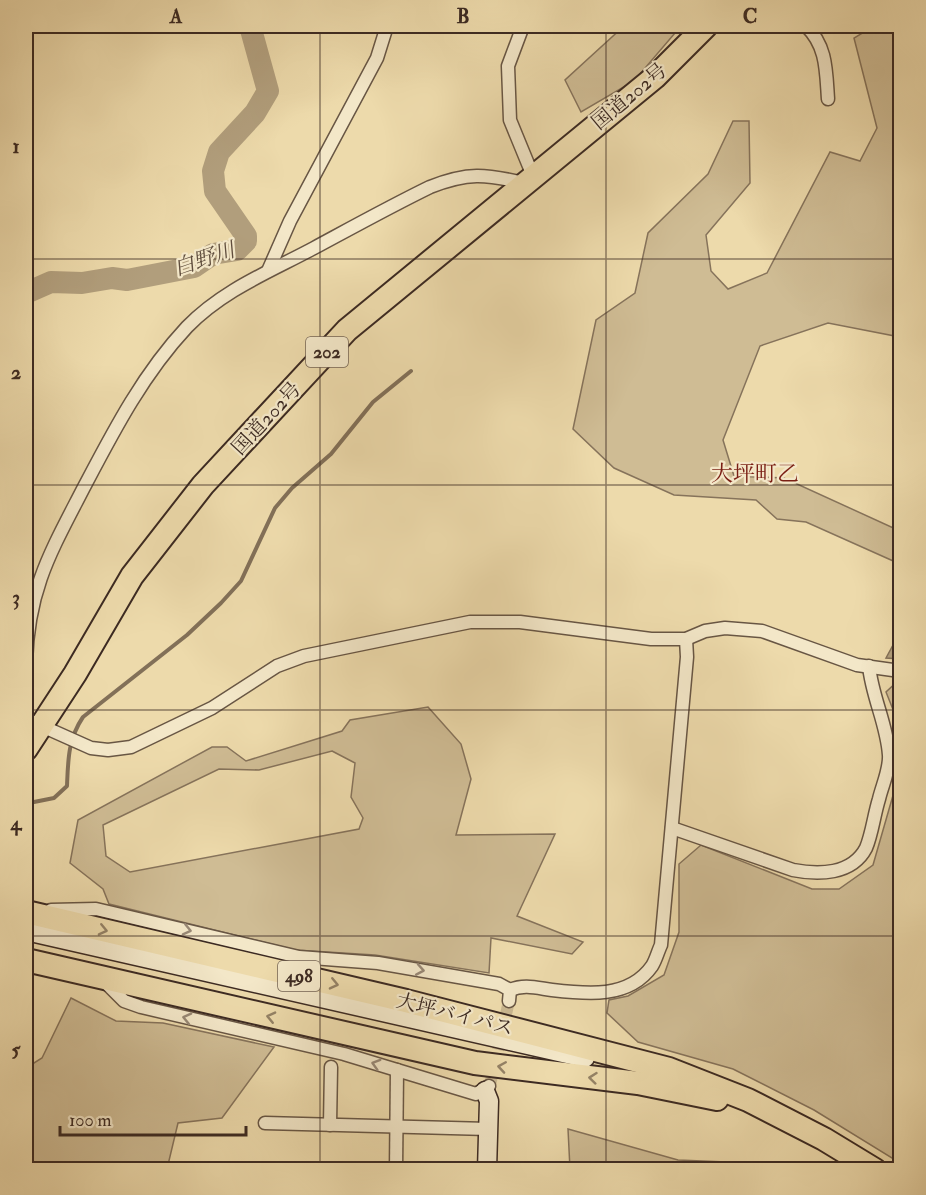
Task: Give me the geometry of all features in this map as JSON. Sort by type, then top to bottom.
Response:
[{"type":"highway","name":"国道202号","points":[[26,749],[33,723],[75,674],[132,576],[203,485],[347,330],[655,78],[705,26]]},
{"type":"highway","name":"大坪バイパス","points":[[26,911],[406,1001],[632,1059],[706,1082],[787,1119],[871,1167]]},
{"type":"highway","name":"大坪バイパス","points":[[26,960],[475,1063],[638,1083],[711,1097],[786,1124],[871,1167]]},
{"type":"street","points":[[268,271],[290,221],[377,58],[387,26]]},
{"type":"street","points":[[26,662],[27,627],[33,595],[53,546],[119,421],[162,356],[188,326],[238,286],[384,209],[460,175],[528,180],[510,120],[508,66],[523,26]]},
{"type":"street","points":[[806,26],[814,34],[825,54],[828,99]]},
{"type":"street","points":[[33,723],[91,748],[108,750],[131,747],[212,708],[278,666],[304,656],[470,622],[520,622],[651,639],[686,639],[705,631],[725,628],[762,631],[857,665],[900,671]]},
{"type":"street","points":[[26,911],[96,909],[299,957],[378,963],[499,984],[510,995],[521,986],[586,994],[608,993],[631,984],[651,967],[661,945],[687,657],[686,639]]},
{"type":"street","points":[[672,828],[793,870],[812,874],[830,874],[855,861],[866,849],[889,759],[887,736],[872,689],[869,666]]},
{"type":"street","points":[[26,931],[665,1077],[705,1088],[787,1119]]},
{"type":"street","points":[[99,977],[124,1001],[141,1007],[344,1054],[476,1094],[487,1088],[489,1101],[487,1170]]},
{"type":"street","points":[[330,1125],[331,1067]]},
{"type":"street","points":[[396,1170],[397,1070]]},
{"type":"street","points":[[265,1123],[488,1130]]},
{"type":"shaded area","points":[[624,26],[681,26],[634,81],[581,112],[565,80]]},
{"type":"shaded area","points":[[874,26],[900,26],[900,104],[893,115],[896,203],[900,206],[900,337],[828,323],[760,346],[723,440],[734,476],[784,478],[900,531],[900,564],[806,522],[777,519],[756,500],[674,495],[614,468],[573,429],[596,320],[635,293],[648,233],[708,174],[733,121],[749,121],[750,183],[706,235],[711,271],[728,289],[767,273],[830,152],[860,161],[877,128],[854,38]]},
{"type":"shaded area","points":[[900,632],[900,659],[886,658]]},
{"type":"shaded area","points":[[900,679],[900,727],[886,692]]},
{"type":"shaded area","points":[[428,707],[461,744],[471,779],[456,835],[555,834],[517,916],[583,942],[572,954],[491,938],[489,973],[375,955],[295,950],[109,904],[103,889],[70,863],[78,820],[212,747],[227,747],[246,761],[342,731],[350,720]],"holes":[[[332,751],[355,763],[351,797],[363,818],[359,829],[130,872],[106,856],[103,825],[219,769],[259,770]]]},
{"type":"shaded area","points":[[900,771],[900,1163],[814,1110],[733,1069],[638,1042],[607,1013],[609,1000],[628,996],[664,975],[679,932],[679,864],[701,845],[812,889],[839,889],[873,865]]},
{"type":"shaded area","points":[[71,998],[116,1021],[163,1023],[274,1047],[222,1118],[178,1123],[167,1169],[26,1169],[26,1068],[42,1058]]},
{"type":"shaded area","points":[[568,1129],[678,1160],[751,1163],[763,1169],[570,1169]]},
{"type":"waterway","name":"白野川","points":[[26,293],[51,282],[82,283],[112,278],[127,280],[194,267],[213,254],[237,250],[246,241],[246,236],[215,191],[213,171],[219,152],[255,113],[268,91],[250,26]]},
{"type":"waterway","points":[[29,803],[54,798],[67,786],[72,742],[83,717],[187,635],[221,603],[241,581],[275,508],[292,488],[331,454],[373,402],[411,371]]},
{"type":"tunnel","points":[[490,1085],[509,1001]]},
{"type":"district","name":"大坪町乙","points":[[755,473]]}]
